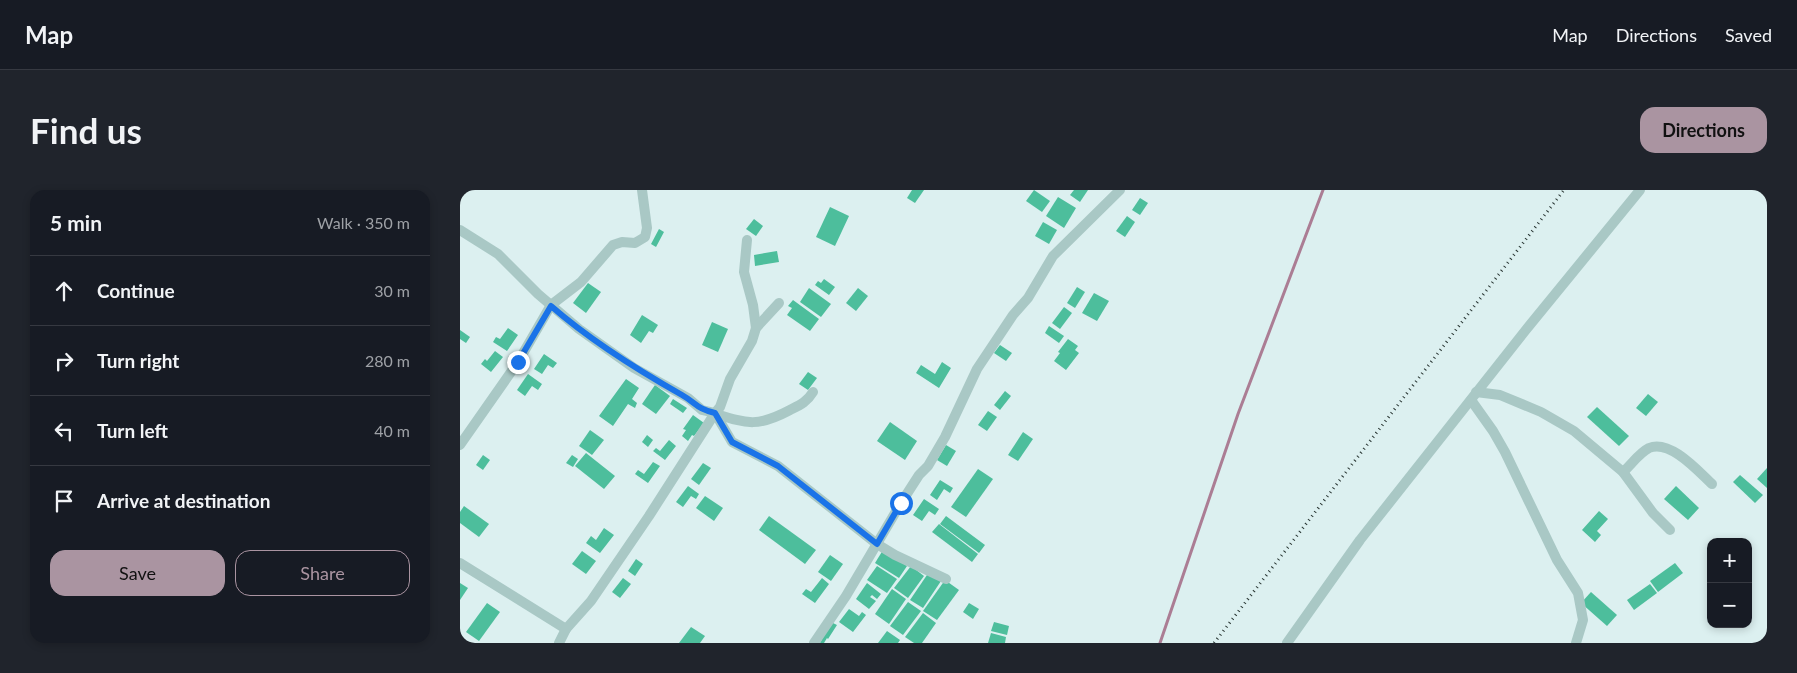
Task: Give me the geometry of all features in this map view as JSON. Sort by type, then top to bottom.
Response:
[{"type":"street","points":[[460,445],[518,362],[551,306],[581,282],[613,246],[622,242],[635,243],[645,237],[647,228],[642,190]]},
{"type":"street","points":[[814,643],[846,596],[919,475],[928,466],[945,437],[977,369],[1013,315],[1028,298],[1053,256],[1120,190]]},
{"type":"street","points":[[1287,643],[1360,540],[1640,190]]},
{"type":"street","points":[[460,230],[498,254],[551,306],[579,329],[634,368],[688,398],[702,410],[739,421],[762,422],[808,401],[813,392]]},
{"type":"street","points":[[560,643],[566,629],[596,593],[720,407],[730,379],[752,340],[756,328],[753,305],[744,272],[747,240]]},
{"type":"street","points":[[756,328],[780,304]]},
{"type":"street","points":[[1474,396],[1500,395],[1541,412],[1574,431],[1623,472],[1653,513],[1670,530]]},
{"type":"street","points":[[1474,396],[1505,452],[1557,560],[1578,593],[1583,620],[1576,643]]},
{"type":"street","points":[[715,413],[732,442],[778,466],[877,544],[895,555],[946,579]]},
{"type":"street","points":[[1623,472],[1650,448],[1660,446],[1680,454],[1712,484]]},
{"type":"street","points":[[460,563],[566,629]]},
{"type":"building","points":[[912,190],[924,190],[915,203],[907,198]]},
{"type":"building","points":[[1034,190],[1050,201],[1042,212],[1026,201]]},
{"type":"building","points":[[1074,190],[1088,190],[1080,202],[1070,195]]},
{"type":"building","points":[[1058,197],[1076,208],[1064,228],[1046,216]]},
{"type":"building","points":[[1140,198],[1148,203],[1140,215],[1132,210]]},
{"type":"building","points":[[830,207],[849,216],[835,246],[816,237]]},
{"type":"building","points":[[1127,216],[1135,222],[1125,237],[1116,231]]},
{"type":"building","points":[[754,219],[763,226],[756,236],[746,229]]},
{"type":"building","points":[[1043,222],[1057,230],[1049,244],[1035,236]]},
{"type":"building","points":[[659,229],[664,232],[656,247],[651,244]]},
{"type":"building","points":[[777,251],[779,262],[755,266],[754,255]]},
{"type":"building","points":[[824,279],[835,287],[829,295],[815,285],[818,281],[821,283]]},
{"type":"building","points":[[588,283],[601,292],[586,313],[573,303]]},
{"type":"building","points":[[1077,287],[1085,292],[1075,308],[1067,303]]},
{"type":"building","points":[[809,288],[831,304],[821,317],[800,302]]},
{"type":"building","points":[[858,288],[868,296],[856,311],[846,303]]},
{"type":"building","points":[[1094,293],[1109,301],[1097,321],[1082,313]]},
{"type":"building","points":[[793,300],[819,319],[810,331],[787,315],[792,308],[788,306]]},
{"type":"building","points":[[1064,307],[1072,313],[1060,329],[1052,323]]},
{"type":"building","points":[[642,315],[658,325],[653,333],[649,331],[641,343],[630,335]]},
{"type":"building","points":[[712,322],[728,329],[718,352],[702,345]]},
{"type":"building","points":[[1049,326],[1064,336],[1059,343],[1045,333]]},
{"type":"building","points":[[508,328],[518,335],[507,351],[493,342],[496,337],[500,339]]},
{"type":"building","points":[[460,330],[470,337],[466,343],[460,339]]},
{"type":"building","points":[[1068,339],[1078,346],[1075,350],[1079,353],[1066,370],[1054,361]]},
{"type":"building","points":[[1000,345],[1012,353],[1006,361],[994,353]]},
{"type":"building","points":[[495,351],[503,357],[491,372],[481,364],[485,359],[487,361]]},
{"type":"building","points":[[544,354],[557,363],[553,368],[548,365],[542,374],[534,369]]},
{"type":"building","points":[[942,362],[951,368],[939,388],[916,373],[921,365],[935,374]]},
{"type":"building","points":[[808,372],[817,378],[808,390],[799,384]]},
{"type":"building","points":[[528,374],[542,384],[538,390],[532,386],[525,396],[517,390]]},
{"type":"building","points":[[626,379],[639,388],[632,399],[637,403],[635,408],[628,404],[613,426],[599,416]]},
{"type":"building","points":[[655,385],[670,396],[656,414],[642,404]]},
{"type":"building","points":[[1005,391],[1011,396],[1000,410],[994,405]]},
{"type":"building","points":[[1648,394],[1658,402],[1646,416],[1636,408]]},
{"type":"building","points":[[673,399],[687,408],[683,413],[670,404]]},
{"type":"building","points":[[1597,407],[1629,436],[1619,446],[1587,417]]},
{"type":"building","points":[[988,411],[997,417],[987,431],[978,425]]},
{"type":"building","points":[[693,415],[704,423],[688,441],[682,436],[686,430],[683,429]]},
{"type":"building","points":[[890,422],[917,441],[905,460],[877,441]]},
{"type":"building","points":[[590,430],[604,440],[592,455],[579,446]]},
{"type":"building","points":[[1023,432],[1033,439],[1018,461],[1008,455]]},
{"type":"building","points":[[647,435],[653,440],[648,447],[642,442]]},
{"type":"building","points":[[669,440],[676,446],[665,460],[653,451],[656,448],[660,451]]},
{"type":"building","points":[[946,445],[956,451],[947,466],[937,460]]},
{"type":"building","points":[[586,453],[615,476],[604,489],[575,466]]},
{"type":"building","points":[[483,455],[490,460],[483,470],[476,465]]},
{"type":"building","points":[[572,455],[578,459],[573,467],[566,463]]},
{"type":"building","points":[[653,462],[660,466],[648,483],[635,474],[638,470],[644,474]]},
{"type":"building","points":[[703,463],[711,468],[699,485],[691,479]]},
{"type":"building","points":[[1767,468],[1767,488],[1757,479]]},
{"type":"building","points":[[978,469],[993,479],[966,517],[951,507]]},
{"type":"building","points":[[1740,475],[1763,495],[1755,503],[1733,482]]},
{"type":"building","points":[[940,480],[953,488],[950,493],[944,489],[937,500],[930,495]]},
{"type":"building","points":[[688,486],[699,494],[696,499],[691,496],[683,507],[676,502]]},
{"type":"building","points":[[1676,486],[1699,508],[1688,520],[1664,499]]},
{"type":"building","points":[[705,496],[723,508],[714,521],[696,508]]},
{"type":"building","points":[[924,499],[939,509],[935,515],[929,511],[922,521],[913,515]]},
{"type":"building","points":[[464,506],[489,524],[479,537],[460,523],[460,512]]},
{"type":"building","points":[[1599,511],[1608,519],[1597,531],[1601,535],[1595,542],[1582,530]]},
{"type":"building","points":[[769,516],[816,550],[805,564],[759,530]]},
{"type":"building","points":[[946,516],[985,545],[979,553],[940,524]]},
{"type":"building","points":[[939,524],[978,554],[972,562],[932,532]]},
{"type":"building","points":[[604,528],[614,535],[600,553],[586,543],[591,536],[596,540]]},
{"type":"building","points":[[883,550],[907,566],[899,578],[875,563]]},
{"type":"building","points":[[582,551],[596,561],[586,574],[572,564]]},
{"type":"building","points":[[830,555],[843,564],[831,581],[818,572]]},
{"type":"building","points":[[636,559],[643,564],[635,576],[628,571]]},
{"type":"building","points":[[1675,563],[1683,573],[1658,592],[1650,581]]},
{"type":"building","points":[[877,566],[897,579],[887,593],[867,580]]},
{"type":"building","points":[[911,566],[924,576],[908,598],[894,588]]},
{"type":"building","points":[[929,572],[941,581],[923,608],[910,600]]},
{"type":"building","points":[[623,578],[631,584],[620,598],[612,592]]},
{"type":"building","points":[[822,578],[829,584],[815,603],[802,594],[806,589],[811,592]]},
{"type":"building","points":[[945,580],[959,590],[937,620],[923,611]]},
{"type":"building","points":[[460,583],[468,588],[460,600]]},
{"type":"building","points":[[867,583],[881,594],[877,599],[872,595],[870,597],[876,601],[869,609],[856,599]]},
{"type":"building","points":[[1650,584],[1657,593],[1634,610],[1627,600]]},
{"type":"building","points":[[892,589],[906,599],[889,624],[875,614]]},
{"type":"building","points":[[1591,592],[1617,615],[1607,626],[1581,603]]},
{"type":"building","points":[[908,602],[921,611],[903,635],[890,626]]},
{"type":"building","points":[[487,603],[500,612],[479,641],[466,632]]},
{"type":"building","points":[[969,603],[979,609],[973,619],[963,612]]},
{"type":"building","points":[[849,609],[859,616],[862,612],[866,615],[853,632],[839,622]]},
{"type":"building","points":[[923,613],[936,623],[922,643],[914,643],[905,637]]},
{"type":"building","points":[[831,622],[837,625],[828,639],[824,643],[820,643]]},
{"type":"building","points":[[994,622],[1009,626],[1007,635],[991,631]]},
{"type":"building","points":[[691,627],[705,636],[700,643],[679,643]]},
{"type":"building","points":[[887,631],[900,640],[898,643],[878,643]]},
{"type":"building","points":[[991,633],[1006,637],[1005,643],[988,643]]},
{"type":"waterway","points":[[1160,643],[1238,414],[1323,190]]},
{"type":"railway","points":[[1214,643],[1564,190]]},
{"type":"route","points":[[518,362],[551,306],[579,329],[634,368],[688,398],[702,410],[715,413],[732,442],[778,466],[877,544],[901,503]]}]
